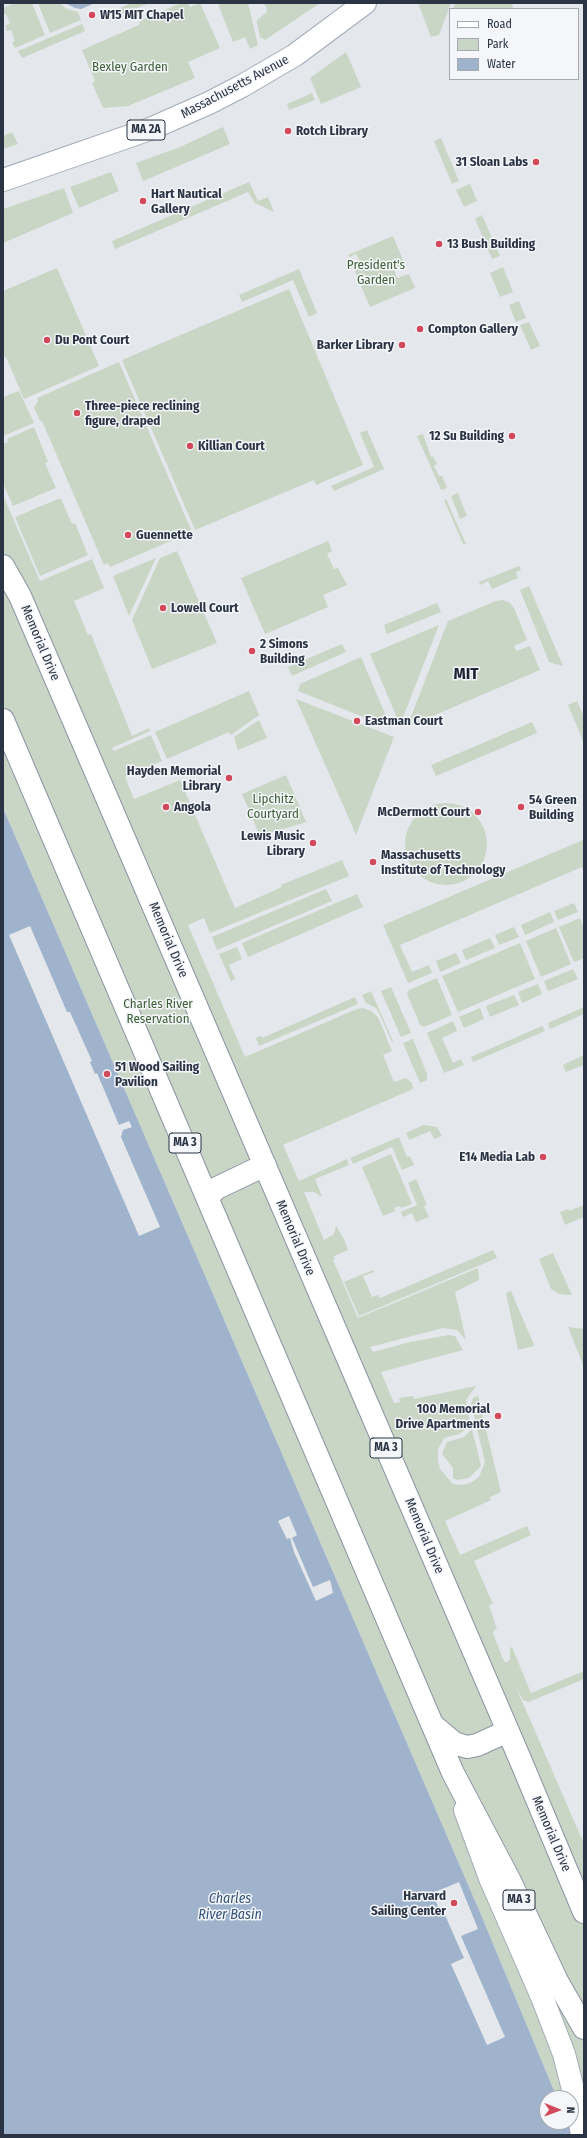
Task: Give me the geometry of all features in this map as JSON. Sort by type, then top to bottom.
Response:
[{"type":"main road","name":"Massachusetts Avenue","points":[[3,180],[150,129],[209,103],[242,86],[295,55],[365,3]]},
{"type":"main road","points":[[3,551],[20,596]]},
{"type":"main road","name":"Memorial Drive","points":[[3,566],[20,596],[508,1731],[584,1912]]},
{"type":"main road","name":"MA 3","points":[[3,720],[208,1196],[453,1773],[506,1874],[557,1981],[584,2028]]},
{"type":"main road","points":[[208,1196],[217,1188],[265,1166]]},
{"type":"main road","points":[[434,1726],[454,1743],[464,1746],[477,1745],[508,1731]]},
{"type":"main road","points":[[453,1773],[485,1865],[560,2045],[572,2081],[582,2135]]},
{"type":"green space","points":[[15,3],[32,3],[45,35],[15,48],[12,42],[15,41],[11,30],[7,31],[5,26],[10,23],[6,14],[3,15],[3,8]]},
{"type":"green space","points":[[38,3],[59,3],[67,9],[78,12],[81,20],[50,33]]},
{"type":"green space","points":[[132,3],[149,3],[109,20],[106,14]]},
{"type":"green space","name":"Bexley Garden","points":[[181,3],[188,3],[190,7],[200,3],[220,48],[188,62],[195,78],[128,106],[103,108],[92,83],[95,81],[82,50],[139,25],[141,20]]},
{"type":"green space","points":[[248,3],[258,45],[250,49],[245,37],[233,42],[218,4]]},
{"type":"green space","points":[[262,3],[320,3],[265,40],[260,37],[257,24],[257,20],[267,12],[266,6]]},
{"type":"green space","points":[[418,3],[451,3],[439,35],[431,37]]},
{"type":"green space","points":[[455,3],[512,3],[513,7],[512,8],[453,8]]},
{"type":"green space","points":[[82,24],[85,31],[22,58],[18,51]]},
{"type":"green space","points":[[346,52],[361,87],[321,104],[310,78]]},
{"type":"green space","points":[[312,93],[315,100],[289,110],[287,104]]},
{"type":"green space","points":[[223,127],[230,144],[143,181],[136,163],[180,147]]},
{"type":"green space","points":[[12,132],[18,144],[3,149],[3,136]]},
{"type":"green space","points":[[441,138],[459,181],[452,184],[434,141]]},
{"type":"green space","points":[[111,172],[119,191],[79,208],[70,187]]},
{"type":"green space","points":[[249,182],[258,201],[268,197],[274,212],[255,203],[248,192],[115,249],[112,241]]},
{"type":"green space","points":[[470,184],[477,201],[464,207],[456,190]]},
{"type":"green space","points":[[64,188],[73,213],[3,243],[3,209]]},
{"type":"green space","points":[[482,215],[500,256],[492,259],[475,219]]},
{"type":"green space","name":"President's Garden","points":[[393,236],[405,265],[394,270],[397,278],[409,274],[415,288],[370,307],[352,265],[360,262],[356,254],[349,257],[348,255]]},
{"type":"green space","points":[[503,267],[513,292],[500,297],[490,273]]},
{"type":"green space","name":"Du Pont Court","points":[[57,268],[99,366],[24,399],[6,357],[3,357],[3,291]]},
{"type":"green space","points":[[299,269],[317,313],[309,317],[293,280],[242,302],[239,295]]},
{"type":"green space","points":[[289,289],[363,465],[316,485],[314,480],[195,530],[122,360]]},
{"type":"green space","points":[[519,301],[526,318],[516,322],[509,305]]},
{"type":"green space","points":[[529,322],[540,346],[531,350],[520,325]]},
{"type":"green space","points":[[119,362],[192,532],[110,567],[108,563],[104,565],[42,421],[40,421],[34,408],[38,401],[37,398]]},
{"type":"green space","points":[[19,391],[34,423],[3,436],[3,397]]},
{"type":"green space","points":[[34,427],[48,462],[45,463],[56,488],[13,506],[3,483],[3,444],[8,442],[7,439]]},
{"type":"green space","points":[[367,430],[384,469],[334,491],[331,486],[374,467],[360,433]]},
{"type":"green space","points":[[423,434],[431,457],[433,456],[437,464],[434,466],[439,476],[442,476],[447,488],[441,490],[417,436]]},
{"type":"green space","points":[[458,493],[467,516],[460,519],[451,496]]},
{"type":"green space","name":"Charles River Reservation","points":[[3,495],[40,581],[92,559],[104,588],[74,601],[88,635],[91,634],[132,736],[149,728],[150,731],[112,748],[114,751],[151,735],[162,761],[125,777],[134,799],[180,780],[235,908],[282,887],[281,885],[342,860],[349,876],[210,933],[204,918],[188,925],[245,1057],[357,1009],[363,1008],[371,1011],[378,1017],[392,1051],[383,1055],[394,1082],[406,1078],[412,1083],[413,1088],[411,1090],[283,1145],[299,1181],[347,1159],[349,1165],[315,1179],[322,1197],[314,1192],[304,1192],[324,1240],[334,1234],[336,1226],[344,1239],[348,1250],[334,1256],[335,1259],[333,1260],[358,1318],[478,1268],[479,1280],[455,1292],[466,1340],[457,1330],[443,1328],[370,1347],[373,1352],[410,1342],[449,1335],[455,1336],[463,1350],[381,1372],[394,1403],[400,1402],[399,1398],[413,1396],[414,1399],[476,1386],[466,1400],[470,1424],[468,1428],[459,1434],[444,1438],[438,1449],[438,1461],[440,1469],[453,1484],[462,1485],[470,1483],[479,1477],[485,1462],[471,1404],[473,1398],[478,1396],[501,1492],[490,1497],[491,1500],[445,1521],[460,1555],[527,1526],[531,1535],[474,1561],[493,1604],[489,1605],[497,1630],[495,1629],[493,1633],[503,1659],[506,1663],[510,1659],[510,1648],[512,1647],[531,1693],[584,1671],[584,1679],[529,1702],[523,1700],[515,1685],[584,1844],[584,2135],[579,2130],[579,2090],[554,2090],[479,1910],[3,808]]},
{"type":"green space","points":[[61,499],[72,524],[75,523],[88,555],[40,576],[15,517]]},
{"type":"green space","points":[[446,499],[466,544],[463,544],[444,500]]},
{"type":"green space","points":[[328,541],[332,551],[327,554],[334,569],[338,568],[347,585],[323,595],[328,607],[265,634],[241,578]]},
{"type":"green space","points":[[177,551],[217,643],[152,669],[132,620],[160,558]]},
{"type":"green space","points":[[156,558],[129,616],[113,576]]},
{"type":"green space","points":[[519,566],[521,570],[516,572],[518,578],[492,589],[488,581],[480,585],[479,582]]},
{"type":"green space","points":[[529,586],[563,666],[549,662],[520,590]]},
{"type":"green space","points":[[503,600],[510,603],[514,608],[527,640],[514,646],[516,651],[530,646],[540,670],[407,727],[448,621],[496,601]]},
{"type":"green space","points":[[437,603],[441,612],[387,634],[384,625]]},
{"type":"green space","points":[[439,625],[400,725],[370,654]]},
{"type":"green space","points":[[342,644],[346,652],[292,676],[288,667]]},
{"type":"green space","points":[[361,657],[391,728],[298,691],[300,684]]},
{"type":"green space","points":[[249,691],[259,715],[231,735],[229,732],[167,759],[155,732]]},
{"type":"green space","points":[[296,699],[394,737],[356,835],[351,823]]},
{"type":"green space","points":[[577,701],[584,717],[584,743],[568,705]]},
{"type":"green space","points":[[259,720],[267,738],[238,750],[234,737]]},
{"type":"green space","points":[[532,722],[537,733],[436,776],[431,765]]},
{"type":"green space","name":"Lipchitz Courtyard","points":[[286,775],[306,822],[260,836],[242,794]]},
{"type":"green space","points":[[446,803],[462,806],[475,815],[484,828],[487,844],[484,860],[475,873],[462,882],[446,885],[430,882],[417,873],[408,860],[405,844],[408,828],[417,815],[430,806]]},
{"type":"green space","points":[[583,840],[584,871],[582,867],[400,945],[412,972],[429,965],[432,973],[408,983],[383,925]]},
{"type":"green space","points":[[326,889],[332,901],[217,950],[212,937]]},
{"type":"green space","points":[[357,894],[363,907],[248,957],[242,943]]},
{"type":"green space","points":[[574,903],[578,912],[558,920],[554,911]]},
{"type":"green space","points":[[550,912],[554,922],[525,935],[521,925]]},
{"type":"green space","points":[[580,918],[584,929],[584,958],[574,962],[559,927]]},
{"type":"green space","points":[[514,927],[519,937],[499,945],[495,935]]},
{"type":"green space","points":[[556,928],[571,964],[541,977],[526,941]]},
{"type":"green space","points":[[490,938],[495,948],[466,960],[462,950]]},
{"type":"green space","points":[[520,943],[535,979],[458,1012],[442,976]]},
{"type":"green space","points":[[237,947],[242,959],[229,965],[235,979],[231,981],[219,954]]},
{"type":"green space","points":[[456,953],[461,963],[440,972],[436,961]]},
{"type":"green space","points":[[573,969],[578,979],[548,991],[544,981]]},
{"type":"green space","points":[[437,978],[452,1015],[424,1027],[420,1025],[407,994],[409,990]]},
{"type":"green space","points":[[538,984],[542,994],[522,1003],[518,992]]},
{"type":"green space","points":[[391,987],[411,1033],[401,1037],[381,991]]},
{"type":"green space","points":[[371,991],[393,1041],[392,1042],[376,1008],[366,1003],[362,995]]},
{"type":"green space","points":[[514,995],[519,1005],[490,1017],[486,1006]]},
{"type":"green space","points":[[355,997],[358,1004],[259,1046],[256,1038],[261,1036],[262,1038]]},
{"type":"green space","points":[[584,1007],[584,1014],[550,1029],[548,1023]]},
{"type":"green space","points":[[480,1008],[484,1019],[464,1028],[459,1017]]},
{"type":"green space","points":[[453,1021],[457,1031],[442,1038],[453,1063],[461,1059],[464,1065],[444,1073],[427,1033]]},
{"type":"green space","points":[[542,1026],[545,1031],[473,1062],[471,1057]]},
{"type":"green space","points":[[413,1039],[427,1074],[427,1080],[420,1083],[403,1043]]},
{"type":"green space","points":[[584,1055],[584,1065],[566,1072],[563,1065]]},
{"type":"green space","points":[[423,1125],[437,1127],[442,1136],[434,1139],[430,1131],[409,1140],[406,1133]]},
{"type":"green space","points":[[399,1137],[407,1157],[410,1156],[414,1165],[402,1170],[392,1147],[353,1164],[350,1158]]},
{"type":"green space","points":[[391,1154],[412,1204],[401,1208],[400,1206],[394,1208],[395,1211],[383,1216],[362,1167]]},
{"type":"green space","points":[[416,1179],[427,1205],[424,1206],[429,1217],[416,1222],[412,1213],[403,1217],[401,1212],[417,1205],[408,1183]]},
{"type":"green space","points":[[584,1205],[584,1217],[565,1225],[560,1212],[568,1209],[569,1211]]},
{"type":"green space","points":[[493,1250],[497,1258],[359,1316],[344,1282],[373,1270],[374,1272],[363,1276],[372,1297],[378,1295],[380,1298]]},
{"type":"green space","points":[[553,1253],[572,1295],[560,1294],[551,1289],[539,1259]]},
{"type":"green space","points":[[511,1291],[534,1346],[518,1350],[506,1293]]},
{"type":"green space","points":[[568,1327],[584,1329],[584,1367]]},
{"type":"green space","points":[[472,1429],[481,1466],[469,1478],[457,1480],[453,1478],[453,1468],[442,1454],[447,1442],[464,1437]]},
{"type":"water","points":[[65,3],[95,3],[81,9]]},
{"type":"water","name":"Charles River Basin","points":[[3,808],[479,1910],[554,2090],[539,2090],[539,2130],[571,2130],[573,2135],[3,2135]]},
{"type":"pier","points":[[30,926],[67,1012],[70,1012],[92,1061],[90,1062],[95,1074],[97,1073],[119,1125],[129,1121],[132,1127],[123,1130],[121,1137],[160,1227],[139,1236],[9,935]]},
{"type":"pier","points":[[289,1516],[297,1535],[292,1538],[313,1587],[330,1580],[333,1593],[316,1601],[294,1552],[290,1538],[287,1539],[278,1521]]},
{"type":"pier","points":[[459,1882],[478,1929],[461,1936],[505,2037],[487,2045],[451,1964],[464,1958],[444,1913],[441,1914],[434,1897],[436,1896],[435,1892]]},
{"type":"place","name":"W15 MIT Chapel","points":[[92,15]]},
{"type":"place","name":"Rotch Library","points":[[288,131]]},
{"type":"place","name":"31 Sloan Labs","points":[[536,162]]},
{"type":"place","name":"Hart Nautical Gallery","points":[[143,201]]},
{"type":"place","name":"13 Bush Building","points":[[439,244]]},
{"type":"place","name":"Compton Gallery","points":[[420,329]]},
{"type":"place","name":"Du Pont Court","points":[[47,340]]},
{"type":"place","name":"Barker Library","points":[[402,345]]},
{"type":"place","name":"Three-piece reclining figure, draped","points":[[77,413]]},
{"type":"place","name":"12 Su Building","points":[[512,436]]},
{"type":"place","name":"Killian Court","points":[[190,446]]},
{"type":"place","name":"Guennette","points":[[128,535]]},
{"type":"place","name":"Lowell Court","points":[[163,608]]},
{"type":"place","name":"2 Simons Building","points":[[252,651]]},
{"type":"place","name":"Eastman Court","points":[[357,721]]},
{"type":"place","name":"Hayden Memorial Library","points":[[229,778]]},
{"type":"place","name":"Angola","points":[[166,807]]},
{"type":"place","name":"54 Green Building","points":[[521,807]]},
{"type":"place","name":"McDermott Court","points":[[478,812]]},
{"type":"place","name":"Lewis Music Library","points":[[313,843]]},
{"type":"place","name":"Massachusetts Institute of Technology","points":[[373,862]]},
{"type":"place","name":"51 Wood Sailing Pavilion","points":[[107,1074]]},
{"type":"place","name":"E14 Media Lab","points":[[543,1157]]},
{"type":"place","name":"100 Memorial Drive Apartments","points":[[498,1416]]},
{"type":"place","name":"Harvard Sailing Center","points":[[454,1903]]},
{"type":"district","name":"MIT","points":[[466,674]]}]
